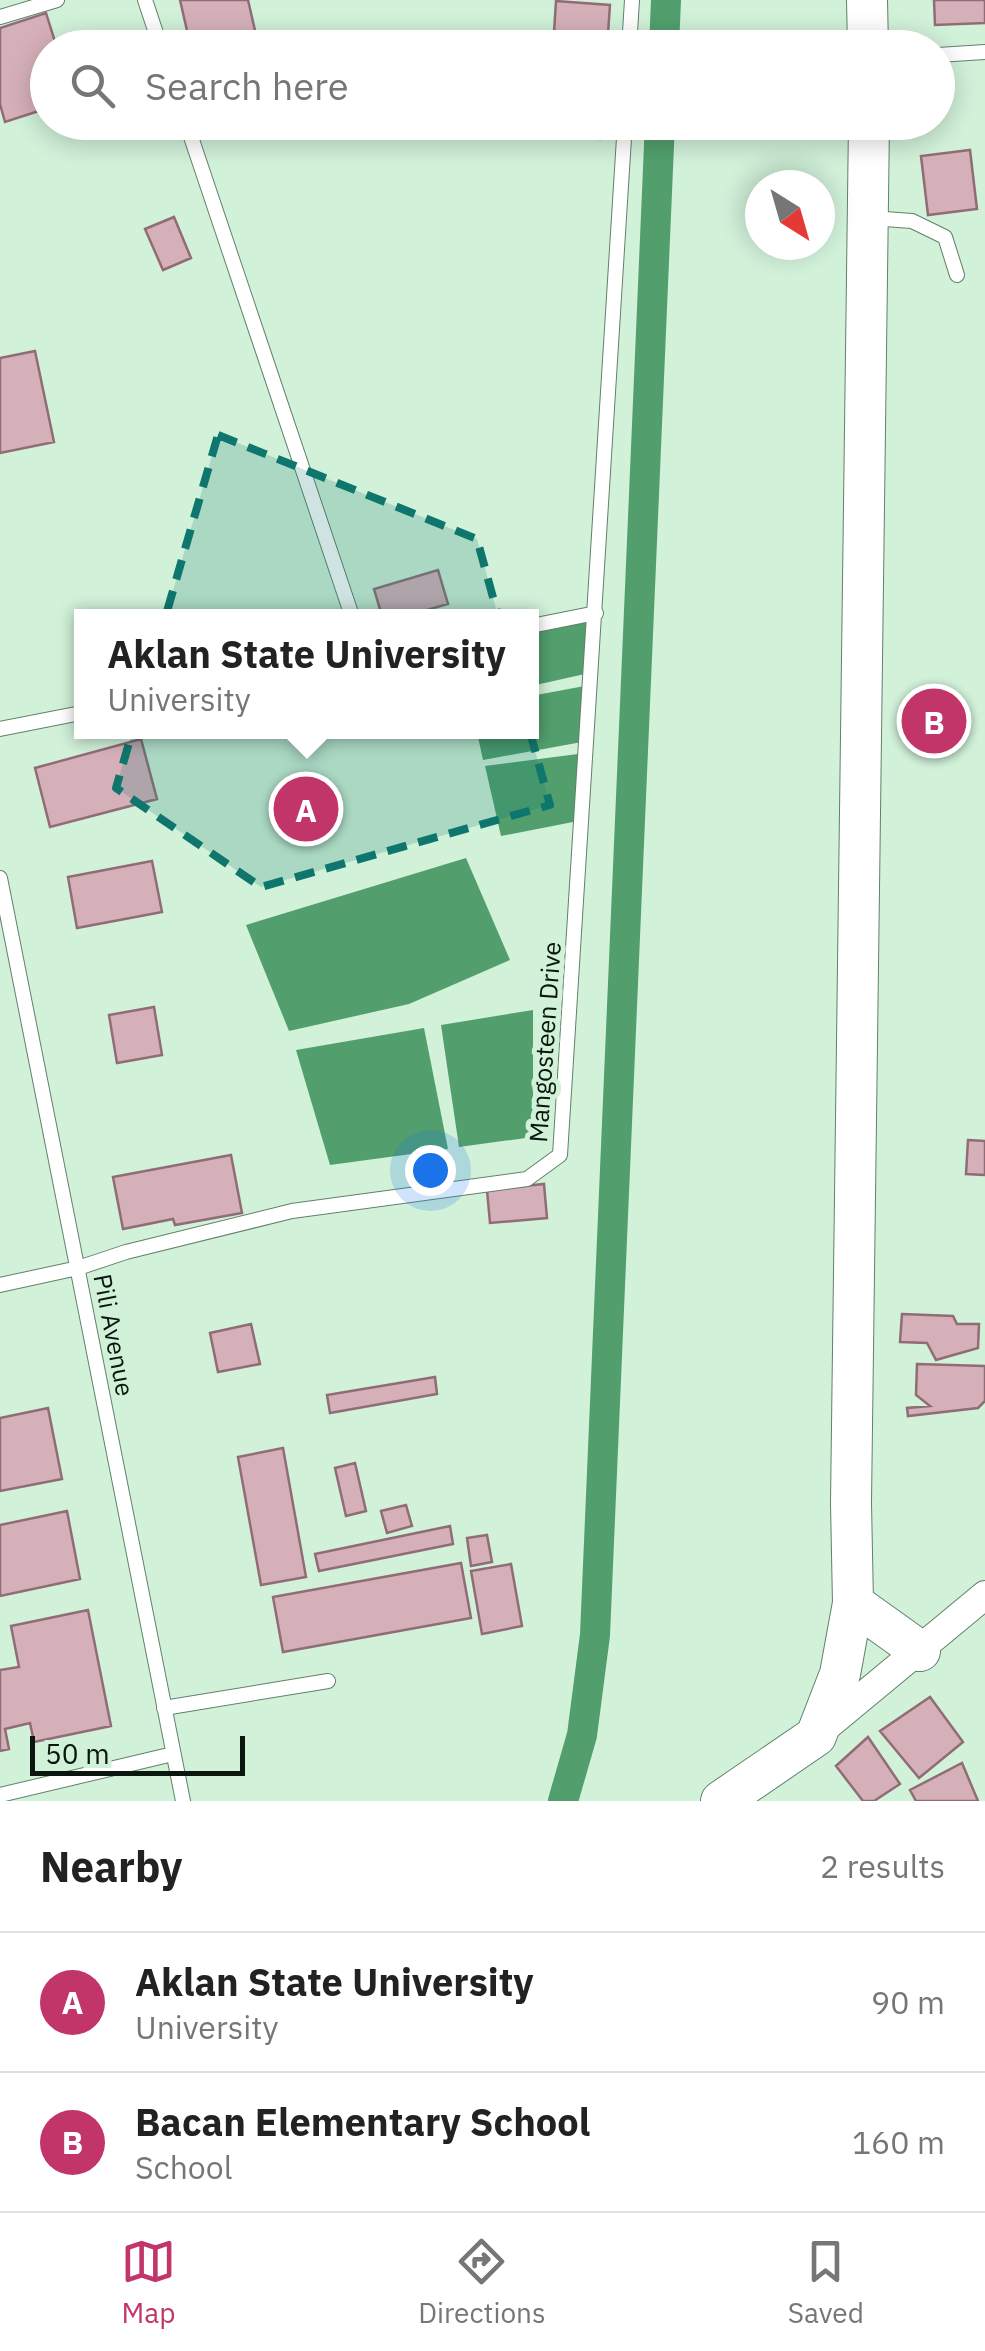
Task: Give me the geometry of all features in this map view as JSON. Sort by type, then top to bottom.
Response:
[{"type":"main road","points":[[867,0],[868,30]]},
{"type":"main road","points":[[721,1801],[816,1736],[840,1674],[853,1603],[850,1503],[869,140]]},
{"type":"main road","points":[[853,1603],[920,1651]]},
{"type":"street","points":[[816,1736],[985,1595]]},
{"type":"lane","points":[[0,17],[57,0]]},
{"type":"lane","points":[[145,0],[155,30]]},
{"type":"lane","points":[[630,30],[632,0]]},
{"type":"lane","points":[[955,54],[985,52]]},
{"type":"lane","points":[[192,140],[350,609]]},
{"type":"lane","points":[[539,624],[596,613],[623,140]]},
{"type":"lane","points":[[870,218],[912,222],[945,238],[957,275]]},
{"type":"lane","name":"Mangosteen Drive","points":[[78,1268],[126,1252],[292,1211],[527,1179],[560,1156],[596,613]]},
{"type":"lane","points":[[0,729],[74,715]]},
{"type":"lane","name":"Pili Avenue","points":[[0,878],[183,1801]]},
{"type":"lane","points":[[0,1285],[78,1268]]},
{"type":"lane","points":[[164,1708],[328,1681]]},
{"type":"lane","points":[[0,1795],[173,1754]]},
{"type":"highlighted area","points":[[218,435],[477,539],[550,805],[261,887],[116,788]]},
{"type":"shaded area","points":[[590,617],[585,674],[539,684],[539,628]]},
{"type":"shaded area","points":[[590,685],[582,742],[483,760],[478,739],[539,739],[539,695]]},
{"type":"shaded area","points":[[578,754],[578,821],[501,836],[485,766]]},
{"type":"shaded area","points":[[466,858],[510,960],[409,1004],[289,1031],[246,925]]},
{"type":"shaded area","points":[[533,1010],[533,1137],[459,1147],[441,1025]]},
{"type":"shaded area","points":[[424,1028],[448,1149],[330,1165],[296,1050]]},
{"type":"building","points":[[180,0],[248,0],[255,30],[187,30]]},
{"type":"building","points":[[934,0],[985,0],[985,23],[935,25]]},
{"type":"building","points":[[556,1],[610,5],[608,30],[554,30]]},
{"type":"building","points":[[46,13],[51,30],[30,30],[30,114],[5,122],[0,104],[0,28]]},
{"type":"building","points":[[970,150],[977,209],[928,215],[921,156]]},
{"type":"building","points":[[174,217],[191,258],[163,270],[145,229]]},
{"type":"building","points":[[35,351],[54,442],[0,453],[0,358]]},
{"type":"building","points":[[438,570],[448,604],[430,609],[380,609],[374,589]]},
{"type":"building","points":[[141,739],[157,799],[50,827],[35,768]]},
{"type":"building","points":[[152,861],[162,912],[77,928],[68,877]]},
{"type":"building","points":[[154,1007],[162,1055],[117,1063],[109,1015]]},
{"type":"building","points":[[968,1140],[985,1141],[985,1175],[966,1174]]},
{"type":"building","points":[[231,1155],[242,1213],[175,1225],[173,1219],[123,1229],[113,1177]]},
{"type":"building","points":[[544,1184],[547,1218],[490,1223],[487,1190]]},
{"type":"building","points":[[902,1314],[953,1316],[957,1324],[979,1324],[978,1348],[936,1360],[927,1343],[900,1342]]},
{"type":"building","points":[[251,1324],[260,1364],[218,1372],[210,1333]]},
{"type":"building","points":[[917,1364],[985,1366],[985,1401],[978,1408],[908,1416],[907,1408],[930,1406],[916,1395]]},
{"type":"building","points":[[435,1377],[437,1394],[330,1413],[327,1395]]},
{"type":"building","points":[[48,1408],[62,1479],[0,1491],[0,1418]]},
{"type":"building","points":[[283,1448],[306,1577],[261,1585],[238,1457]]},
{"type":"building","points":[[355,1463],[366,1511],[346,1516],[335,1468]]},
{"type":"building","points":[[406,1505],[412,1526],[387,1533],[381,1511]]},
{"type":"building","points":[[67,1511],[80,1579],[0,1596],[0,1525]]},
{"type":"building","points":[[450,1526],[453,1544],[319,1571],[315,1554]]},
{"type":"building","points":[[487,1535],[492,1562],[471,1566],[467,1538]]},
{"type":"building","points":[[461,1563],[471,1618],[283,1652],[273,1597]]},
{"type":"building","points":[[511,1564],[522,1626],[482,1634],[471,1571]]},
{"type":"building","points":[[88,1610],[111,1726],[34,1742],[30,1723],[5,1729],[9,1749],[0,1751],[0,1670],[19,1667],[11,1626]]},
{"type":"building","points":[[930,1697],[963,1742],[919,1778],[880,1731]]},
{"type":"building","points":[[868,1737],[900,1784],[874,1801],[863,1801],[836,1766]]},
{"type":"building","points":[[962,1763],[978,1801],[916,1801],[910,1790]]},
{"type":"waterway","points":[[665,30],[666,0]]},
{"type":"waterway","points":[[563,1801],[582,1735],[595,1635],[659,140]]},
{"type":"place","name":"Bacan Elementary School","points":[[934,721]]},
{"type":"place","name":"Aklan State University","points":[[306,809]]}]
